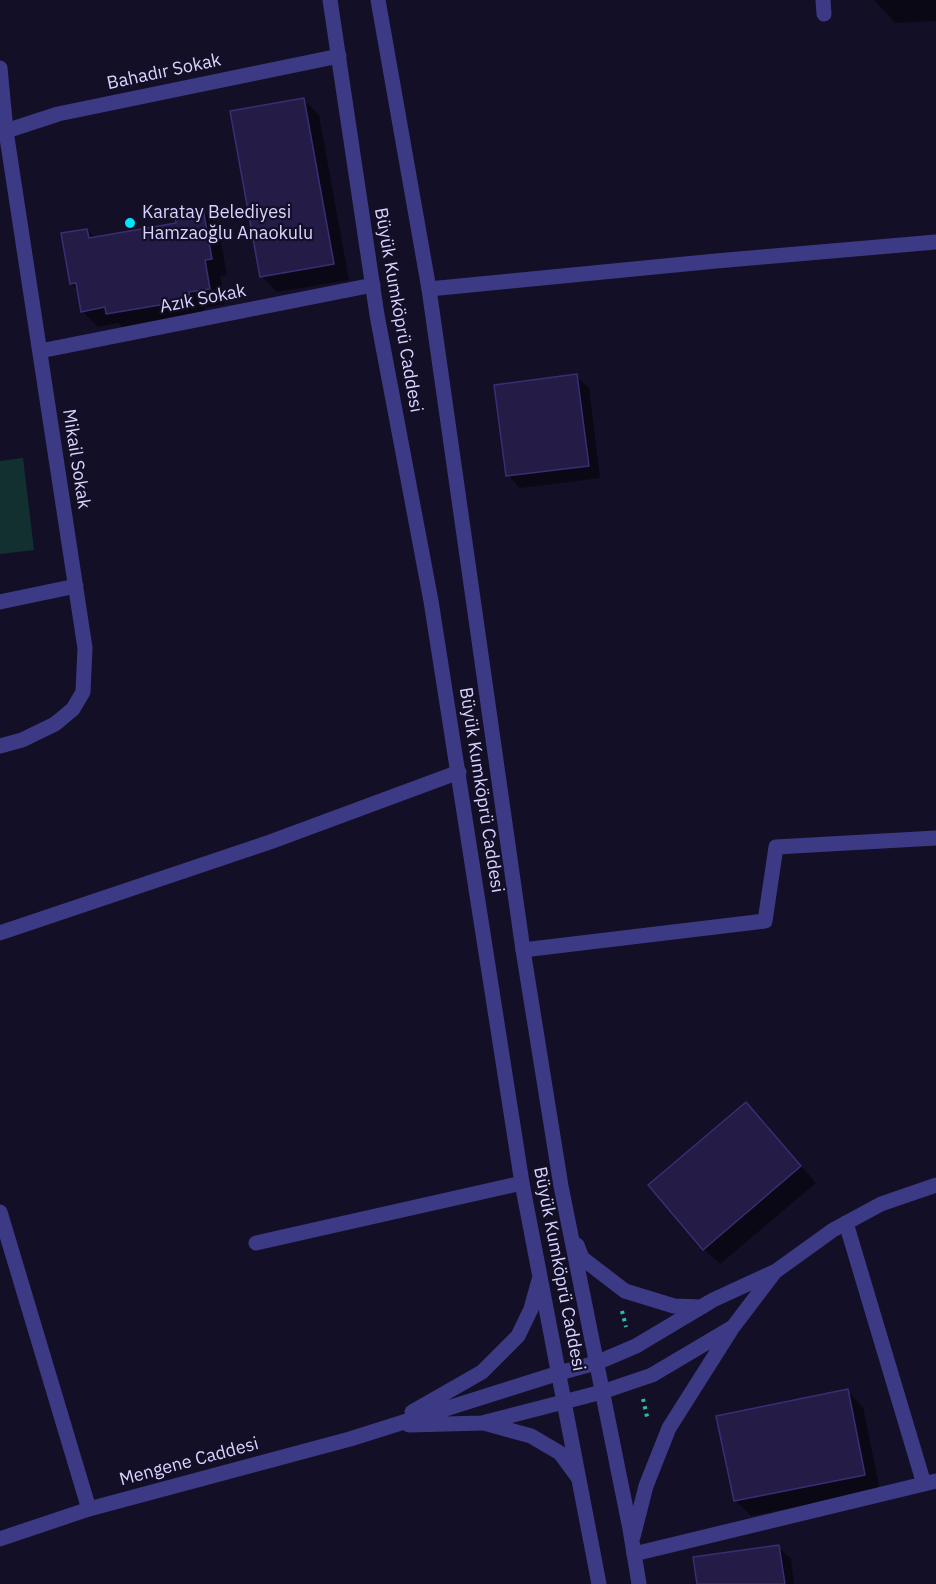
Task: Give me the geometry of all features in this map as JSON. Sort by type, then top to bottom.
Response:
[{"type":"street","name":"Büyük Kumköprü Caddesi","points":[[330,0],[373,285],[431,601],[459,772],[522,1183],[599,1584]]},
{"type":"street","name":"Büyük Kumköprü Caddesi","points":[[378,0],[429,289],[524,950],[561,1186],[639,1584]]},
{"type":"street","name":"Bahadır Sokak","points":[[3,132],[58,114],[339,56]]},
{"type":"street","name":"Mikail Sokak","points":[[0,68],[3,132],[86,648],[83,692],[73,709],[55,724],[22,740],[0,746]]},
{"type":"street","points":[[429,289],[936,242]]},
{"type":"street","name":"Azık Sokak","points":[[40,351],[373,285]]},
{"type":"street","points":[[0,602],[76,586]]},
{"type":"street","points":[[0,933],[270,842],[459,772]]},
{"type":"street","points":[[524,950],[765,921],[776,847],[936,838]]},
{"type":"street","points":[[256,1243],[522,1183]]},
{"type":"street","points":[[389,1426],[596,1363],[636,1346],[702,1307],[776,1271],[833,1230],[881,1204],[936,1185]]},
{"type":"street","points":[[0,1212],[89,1509]]},
{"type":"street","points":[[568,1221],[582,1258],[625,1291],[674,1306],[702,1307]]},
{"type":"street","points":[[776,1271],[733,1327],[669,1428],[646,1486],[633,1549],[930,1483],[846,1223]]},
{"type":"street","points":[[389,1426],[482,1372],[511,1344],[518,1336],[531,1309],[540,1275]]},
{"type":"street","points":[[389,1426],[482,1423],[602,1392],[652,1375],[733,1327]]},
{"type":"street","points":[[482,1423],[531,1436],[560,1453],[580,1481]]},
{"type":"street","name":"Mengene Caddesi","points":[[0,1539],[89,1509],[350,1439],[389,1426]]},
{"type":"green space","points":[[23,458],[34,550],[0,554],[0,461]]},
{"type":"building","points":[[304,98],[334,264],[260,277],[230,111]]},
{"type":"building","points":[[203,208],[212,259],[205,260],[210,289],[189,292],[190,300],[106,314],[105,307],[81,312],[76,283],[70,284],[61,233],[87,229],[89,238],[176,223],[175,213]]},
{"type":"building","points":[[577,374],[589,466],[506,476],[494,385]]},
{"type":"building","points":[[746,1102],[801,1166],[703,1250],[648,1185]]},
{"type":"building","points":[[848,1389],[865,1475],[734,1501],[716,1416]]},
{"type":"building","points":[[779,1545],[785,1584],[697,1584],[693,1557]]},
{"type":"place","name":"Karatay Belediyesi Hamzaoğlu Anaokulu","points":[[130,223]]}]
